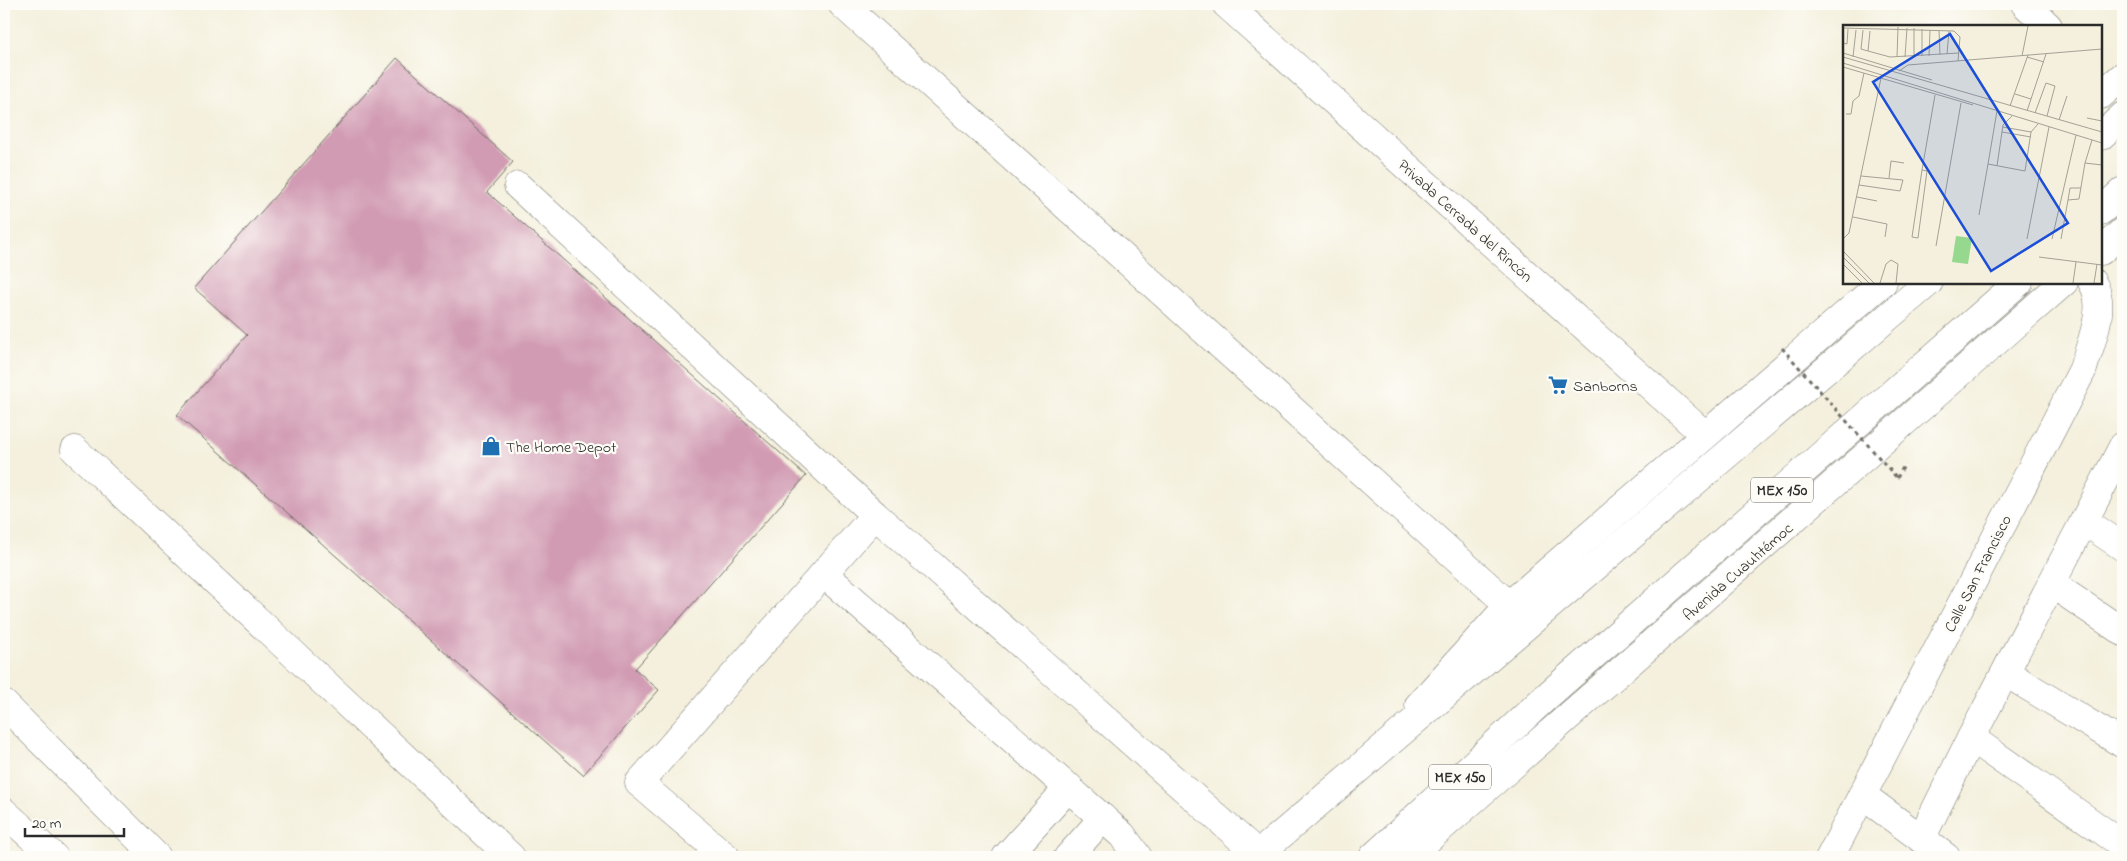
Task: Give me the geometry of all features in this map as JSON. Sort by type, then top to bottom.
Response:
[{"type":"street","points":[[842,4],[1509,605]]},
{"type":"street","name":"Privada Cerrada del Rincón","points":[[1226,4],[1705,435]]},
{"type":"street","points":[[2024,4],[2047,25]]},
{"type":"street","points":[[2102,135],[2123,116]]},
{"type":"street","points":[[518,186],[875,515],[1256,856],[1927,284]]},
{"type":"street","points":[[2102,209],[2123,191]]},
{"type":"street","points":[[2102,250],[2123,231]]},
{"type":"street","points":[[1378,751],[1509,605],[1881,284]]},
{"type":"street","name":"Avenida Cuauhtémoc","points":[[1373,857],[1546,697],[2017,284]]},
{"type":"street","name":"Avenida Cuauhtémoc","points":[[1408,857],[2062,284]]},
{"type":"street","name":"Calle San Francisco","points":[[1830,857],[2083,369],[2100,307],[2093,284]]},
{"type":"street","points":[[75,450],[511,857]]},
{"type":"street","points":[[1921,839],[1971,738],[2122,450]]},
{"type":"street","points":[[726,857],[639,782],[875,515]]},
{"type":"street","points":[[2084,521],[2123,547]]},
{"type":"street","points":[[824,574],[1069,787],[1122,835],[1138,857]]},
{"type":"street","points":[[2052,584],[2123,632]]},
{"type":"street","points":[[2006,673],[2123,744]]},
{"type":"street","points":[[4,704],[157,857]]},
{"type":"street","points":[[1971,738],[2123,845]]},
{"type":"street","points":[[1006,857],[1069,787]]},
{"type":"street","points":[[1862,795],[1946,857]]},
{"type":"street","points":[[4,812],[54,857]]},
{"type":"street","points":[[1068,857],[1103,818]]},
{"type":"path","points":[[1782,348],[1898,478]]},
{"type":"building","name":"The Home Depot","points":[[397,58],[513,162],[487,192],[806,476],[635,669],[659,690],[583,775],[177,415],[247,335],[194,288]]},
{"type":"place","name":"Sanborns","points":[[1558,385]]},
{"type":"place","name":"The Home Depot","points":[[491,446]]}]
